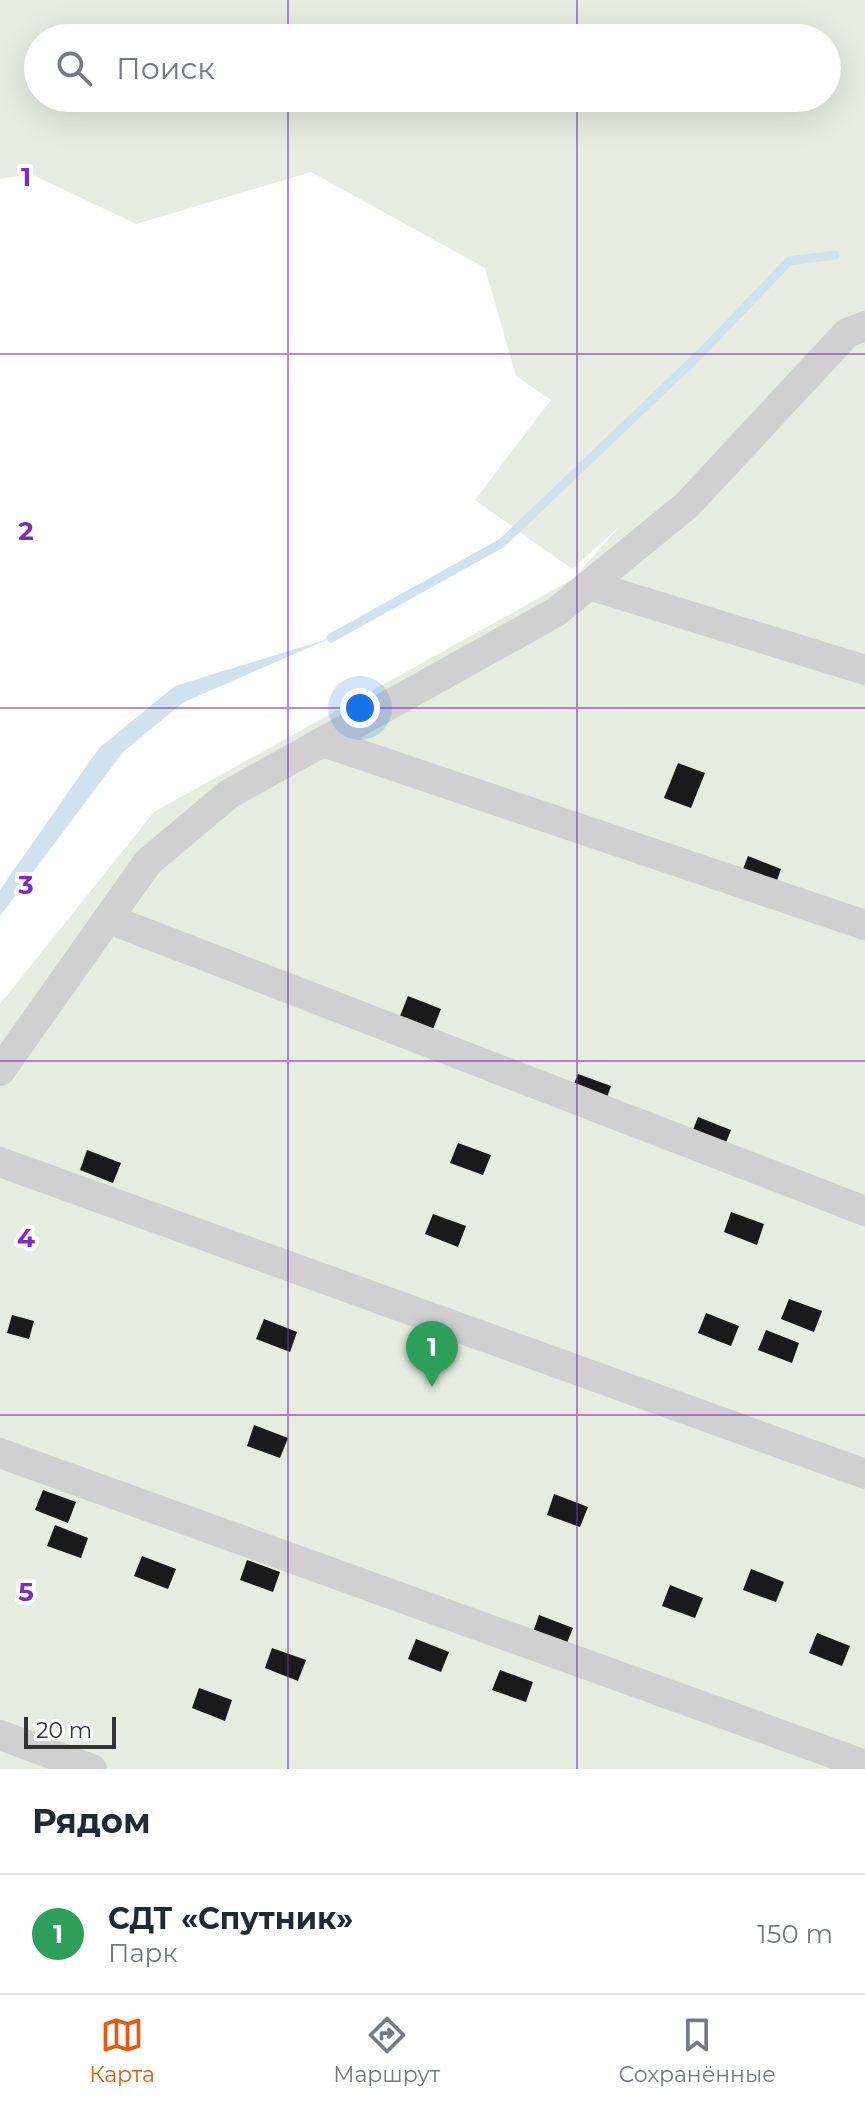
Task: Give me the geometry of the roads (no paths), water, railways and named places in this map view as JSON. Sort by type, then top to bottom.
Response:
[{"type":"lane","points":[[0,1071],[148,862],[229,794],[556,612],[687,505],[847,333],[865,326]]},
{"type":"lane","points":[[589,585],[865,670]]},
{"type":"lane","points":[[323,742],[865,925]]},
{"type":"lane","points":[[109,919],[865,1211]]},
{"type":"lane","points":[[0,1162],[865,1474]]},
{"type":"lane","points":[[0,1453],[865,1765]]},
{"type":"lane","points":[[0,1735],[92,1769]]},
{"type":"water","points":[[331,638],[184,702],[123,752],[0,916],[0,890],[99,748],[175,686]]},
{"type":"waterway","points":[[331,638],[502,543],[703,351],[789,261],[835,255]]},
{"type":"place","name":"СДТ «Спутник»","points":[[432,1387]]}]
